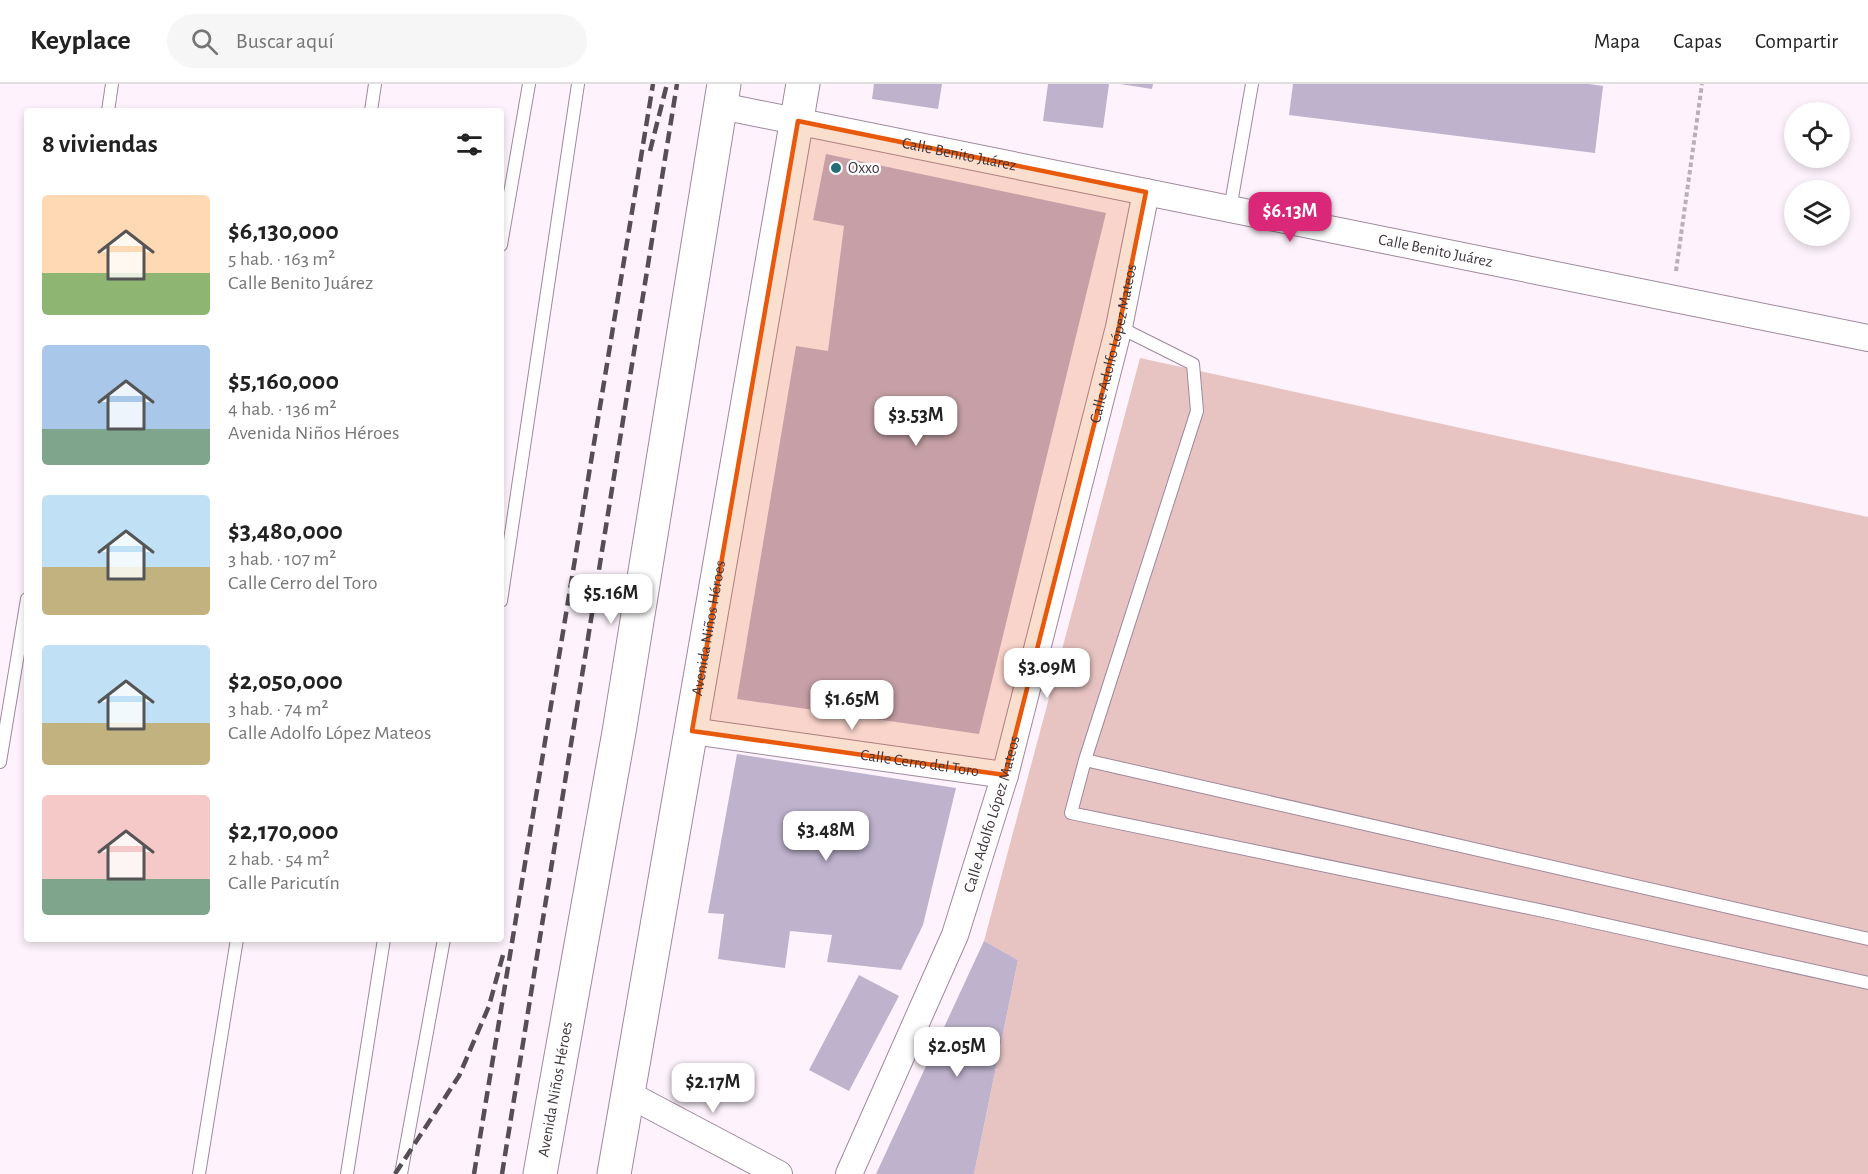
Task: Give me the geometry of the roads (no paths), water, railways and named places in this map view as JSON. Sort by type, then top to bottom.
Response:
[{"type":"main road","name":"Avenida Niños Héroes","points":[[614,1174],[626,1093],[692,731],[803,84]]},
{"type":"main road","name":"Avenida Niños Héroes","points":[[540,1174],[619,732],[723,95]]},
{"type":"street","name":"Calle Benito Juárez","points":[[723,95],[798,121],[1868,338]]},
{"type":"street","name":"Calle Adolfo López Mateos","points":[[849,1174],[955,934],[1005,775],[1119,327],[1146,192]]},
{"type":"street","name":"Calle Cerro del Toro","points":[[692,731],[1005,775]]},
{"type":"street","points":[[626,1093],[779,1174]]},
{"type":"lane","points":[[108,108],[112,84]]},
{"type":"lane","points":[[371,108],[375,84]]},
{"type":"lane","points":[[504,227],[529,84]]},
{"type":"lane","points":[[504,581],[578,84]]},
{"type":"lane","points":[[1230,209],[1252,84]]},
{"type":"lane","points":[[1119,327],[1193,364],[1197,411],[1085,760],[1071,813],[1558,914],[1868,983]]},
{"type":"lane","points":[[0,762],[24,617]]},
{"type":"lane","points":[[1085,760],[1868,939]]},
{"type":"lane","points":[[199,1174],[237,942]]},
{"type":"lane","points":[[347,1174],[384,942]]},
{"type":"lane","points":[[401,1174],[443,942]]},
{"type":"railway","points":[[474,1174],[653,84]]},
{"type":"railway","points":[[650,151],[667,84]]},
{"type":"railway","points":[[502,1174],[677,84]]},
{"type":"railway","points":[[395,1174],[459,1076],[489,1006],[503,955]]},
{"type":"place","name":"Oxxo","points":[[836,168]]}]
